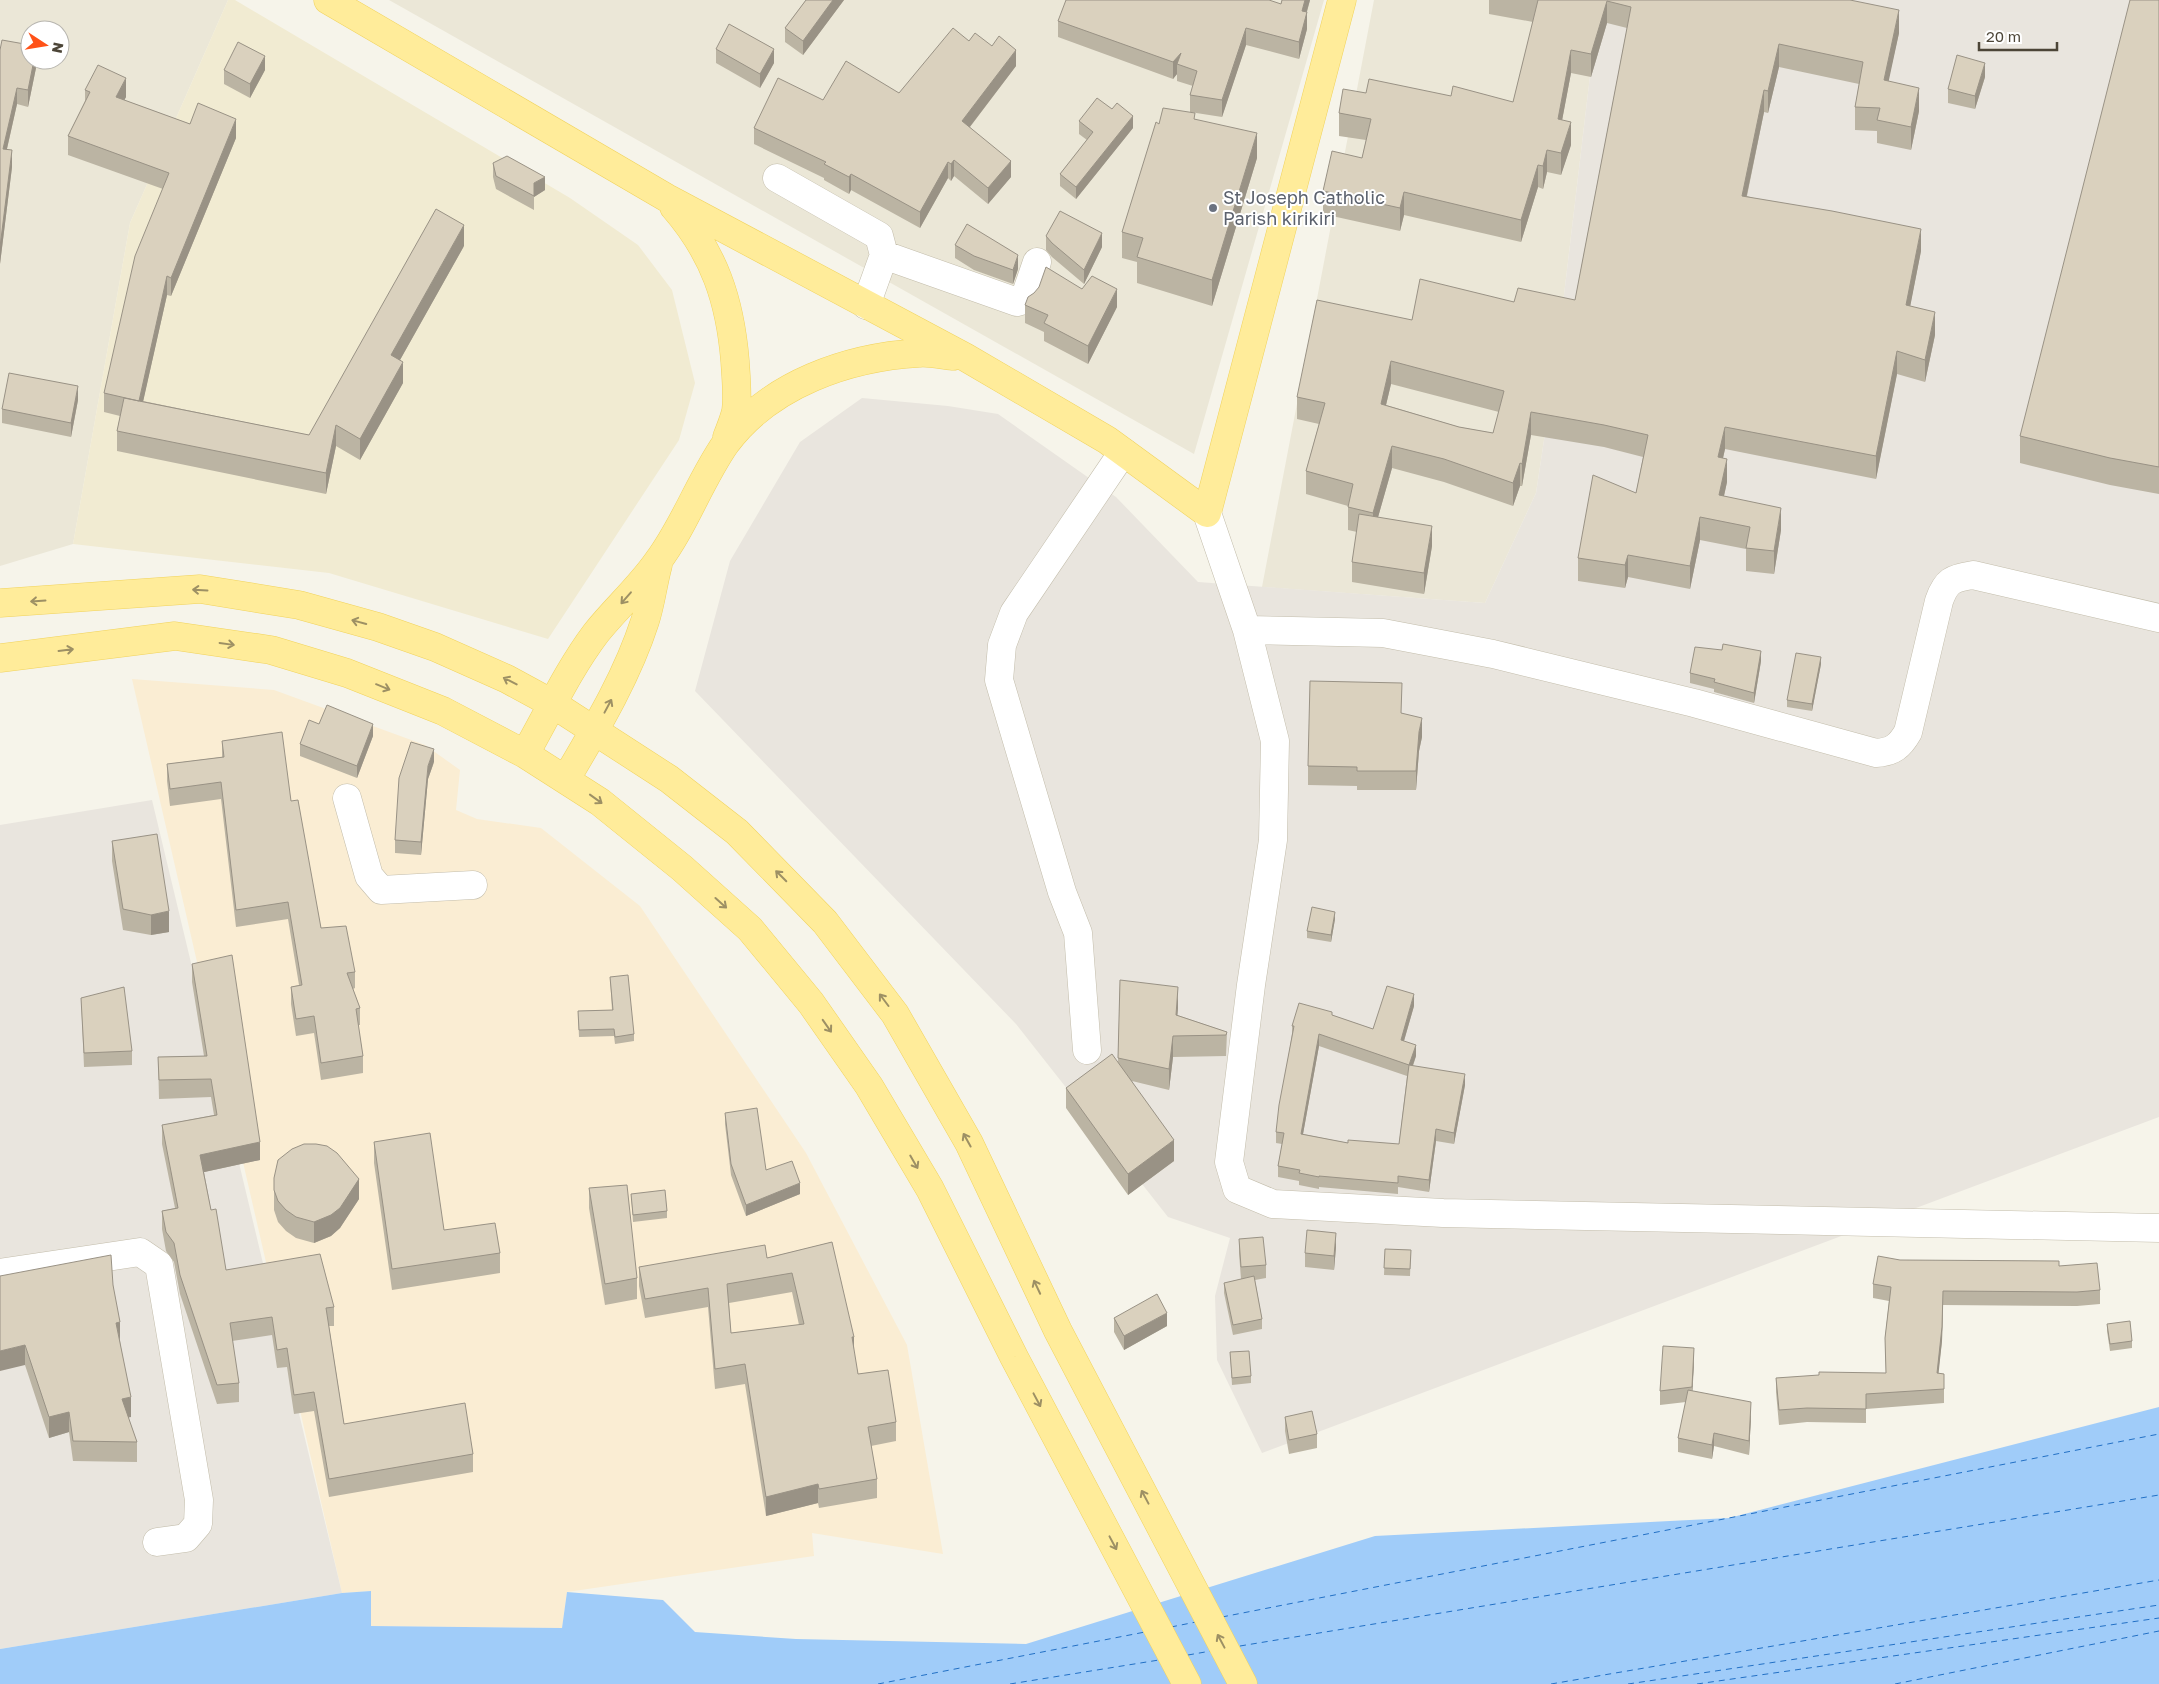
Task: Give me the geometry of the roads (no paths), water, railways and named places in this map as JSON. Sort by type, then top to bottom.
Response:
[{"type":"main road","points":[[328,0],[667,198],[965,357],[1107,440],[1207,513],[1342,0]]},
{"type":"main road","points":[[667,198],[692,228],[711,260],[725,296],[733,337],[736,376],[736,411],[725,444]]},
{"type":"main road","points":[[525,754],[570,673],[595,634],[658,561],[725,444],[746,418],[787,389],[847,365],[883,356],[921,352],[965,357]]},
{"type":"main road","points":[[566,779],[594,731],[627,666],[645,620],[658,561]]},
{"type":"main road","points":[[0,603],[200,589],[299,605],[378,627],[435,647],[507,679],[553,704],[669,779],[737,832],[796,890],[836,936],[895,1014],[969,1143],[1058,1331],[1243,1684]]},
{"type":"main road","points":[[0,658],[175,636],[271,650],[346,673],[443,710],[525,754],[600,802],[682,868],[750,929],[811,1004],[869,1086],[930,1189],[1014,1357],[1187,1684]]},
{"type":"street","points":[[777,178],[879,236],[884,255],[866,305]]},
{"type":"street","points":[[884,255],[1017,302],[1024,300],[1037,262]]},
{"type":"street","points":[[1087,1050],[1078,933],[1062,892],[999,680],[1002,644],[1014,612],[1123,452]]},
{"type":"street","points":[[1207,513],[1247,630],[1275,741],[1273,840],[1251,985],[1229,1162],[1237,1189],[1273,1204],[1444,1213],[2159,1228]]},
{"type":"street","points":[[1247,630],[1383,634],[1492,654],[1694,702],[1876,753],[1891,752],[1902,743],[1908,732],[1938,601],[1944,586],[1958,577],[1973,575],[2159,618]]},
{"type":"street","points":[[347,798],[369,876],[381,890],[473,885]]},
{"type":"street","points":[[0,1273],[140,1252],[159,1265],[200,1500],[198,1524],[186,1538],[157,1542]]},
{"type":"water","points":[[2159,1407],[2159,1684],[0,1684],[0,1649],[342,1593],[371,1591],[371,1626],[562,1628],[567,1592],[663,1600],[695,1632],[796,1639],[1026,1644],[1375,1536],[1729,1518]]},
{"type":"place","name":"St Joseph Catholic Parish kirikiri","points":[[1213,208]]}]
